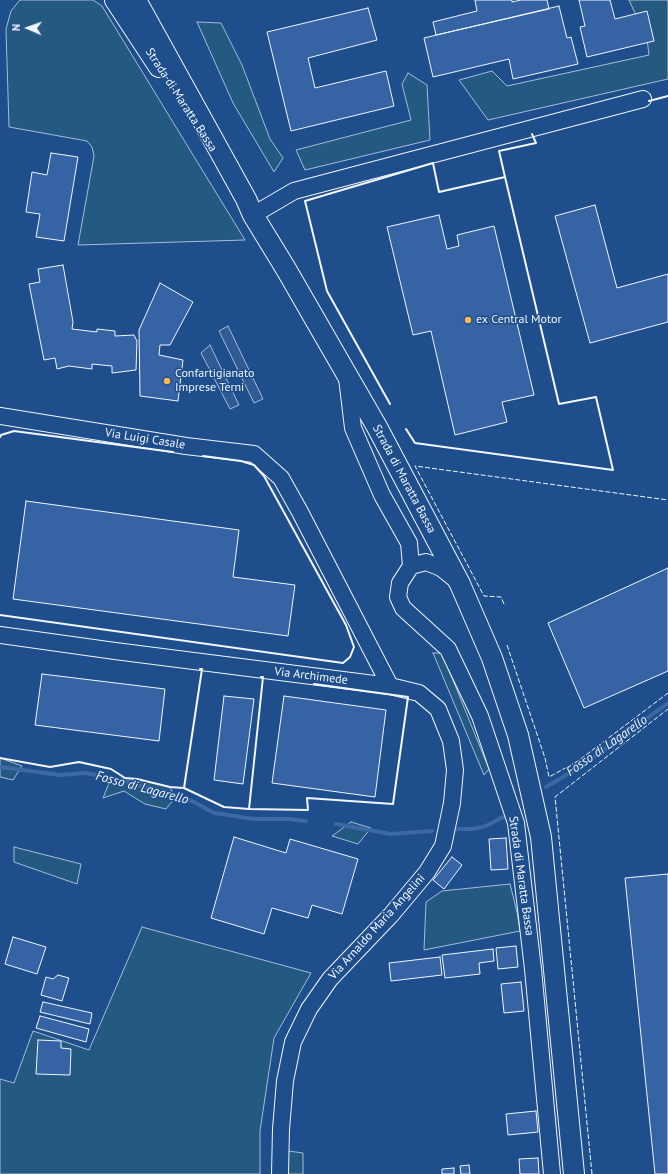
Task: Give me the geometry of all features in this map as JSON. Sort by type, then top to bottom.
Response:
[{"type":"main road","name":"Strada di Maratta Bassa","points":[[115,0],[250,207]]},
{"type":"main road","name":"Strada di Maratta Bassa","points":[[136,0],[250,207],[347,374],[416,500],[460,584],[492,658],[518,735],[541,837],[574,1174]]},
{"type":"street","points":[[250,207],[294,191],[643,99]]},
{"type":"street","name":"Strada di Maratta Bassa","points":[[347,374],[353,428],[382,495],[409,543],[411,566],[400,583],[398,597],[403,608],[448,650],[480,716],[516,823],[533,970],[552,1174]]},
{"type":"street","name":"Via Luigi Casale","points":[[0,416],[186,446],[254,454],[281,478],[390,686]]},
{"type":"street","name":"Strada di Maratta Bassa","points":[[411,566],[426,562],[441,568],[460,584]]},
{"type":"street","name":"Via Archimede","points":[[0,635],[390,686]]},
{"type":"street","name":"Via Arnaldo Maria Angelini","points":[[280,1174],[281,1128],[285,1081],[293,1042],[309,1009],[330,979],[391,916],[427,872],[443,846],[452,803],[455,770],[451,740],[438,709],[419,693],[390,686]]},
{"type":"shaded area","points":[[20,0],[93,0],[102,6],[245,240],[78,245],[94,156],[92,147],[87,141],[9,127],[6,29],[11,11]]},
{"type":"shaded area","points":[[629,0],[667,0],[668,2],[668,79],[488,120],[459,80],[492,71],[507,86],[649,55],[647,39]]},
{"type":"shaded area","points":[[197,22],[221,23],[242,65],[270,139],[283,158],[274,172],[233,103]]},
{"type":"shaded area","points":[[408,73],[427,85],[430,140],[305,170],[296,150],[411,120],[402,84]]},
{"type":"shaded area","points":[[228,326],[263,399],[254,403],[219,331]]},
{"type":"shaded area","points":[[210,345],[239,405],[230,409],[201,353]]},
{"type":"shaded area","points":[[433,653],[442,653],[489,769],[484,775]]},
{"type":"shaded area","points":[[0,758],[22,766],[13,780],[0,777]]},
{"type":"shaded area","points":[[125,778],[137,779],[170,787],[175,798],[166,809],[145,804],[124,791],[103,798],[109,783]]},
{"type":"shaded area","points":[[351,822],[371,828],[358,844],[332,836]]},
{"type":"shaded area","points":[[14,847],[81,864],[77,884],[14,862]]},
{"type":"shaded area","points":[[510,884],[520,931],[424,950],[426,902],[442,891]]},
{"type":"shaded area","points":[[142,927],[311,973],[274,1038],[260,1131],[260,1174],[0,1174],[0,1079],[14,1083],[33,1031],[89,1050]]},
{"type":"shaded area","points":[[281,1150],[303,1153],[303,1174],[281,1174]]},
{"type":"building","points":[[475,0],[512,0],[512,2],[521,0],[547,0],[549,9],[436,35],[433,22],[477,11]]},
{"type":"building","points":[[579,0],[610,0],[615,19],[647,11],[654,41],[587,57],[580,27],[585,26]]},
{"type":"building","points":[[559,6],[567,38],[571,37],[578,64],[513,79],[509,59],[433,77],[424,38]]},
{"type":"building","points":[[368,8],[377,40],[308,58],[315,88],[386,71],[394,106],[291,131],[267,32]]},
{"type":"building","points":[[51,153],[78,157],[64,241],[36,237],[40,214],[26,212],[32,172],[47,175]]},
{"type":"building","points":[[595,205],[617,288],[668,274],[668,322],[590,343],[555,216]]},
{"type":"building","points":[[439,215],[447,249],[459,246],[457,235],[494,226],[534,395],[502,402],[507,422],[455,435],[431,331],[413,335],[387,227]]},
{"type":"building","points":[[63,265],[73,322],[72,329],[97,332],[97,329],[115,331],[115,336],[134,335],[137,341],[136,370],[112,373],[112,366],[92,364],[92,369],[69,366],[57,369],[55,358],[44,360],[29,284],[40,282],[38,269]]},
{"type":"building","points":[[160,283],[193,302],[170,345],[160,345],[159,355],[183,360],[178,401],[140,396],[139,330]]},
{"type":"building","points":[[26,501],[239,530],[233,577],[295,585],[288,636],[13,599]]},
{"type":"building","points":[[668,568],[668,671],[584,708],[548,623]]},
{"type":"building","points":[[42,674],[165,689],[159,741],[35,725]]},
{"type":"building","points":[[224,696],[254,699],[243,784],[214,780]]},
{"type":"building","points":[[284,696],[386,710],[375,797],[272,783]]},
{"type":"building","points":[[234,837],[286,853],[290,839],[358,859],[342,914],[312,905],[308,918],[272,908],[264,934],[211,918]]},
{"type":"building","points":[[506,838],[508,869],[491,870],[489,839]]},
{"type":"building","points":[[452,857],[462,865],[444,889],[433,880]]},
{"type":"building","points":[[668,874],[668,1174],[655,1174],[625,878]]},
{"type":"building","points":[[13,937],[46,947],[37,974],[5,964]]},
{"type":"building","points":[[516,946],[518,967],[498,969],[496,948]]},
{"type":"building","points":[[493,949],[494,961],[479,963],[480,974],[445,978],[442,955]]},
{"type":"building","points":[[440,957],[442,975],[391,981],[389,963]]},
{"type":"building","points":[[58,975],[69,978],[62,1001],[41,995],[46,977],[53,979]]},
{"type":"building","points":[[521,982],[524,1011],[504,1013],[501,984]]},
{"type":"building","points":[[43,1002],[92,1013],[90,1024],[40,1012]]},
{"type":"building","points":[[40,1016],[89,1029],[86,1042],[36,1028]]},
{"type":"building","points":[[38,1040],[61,1041],[61,1048],[71,1049],[70,1075],[36,1074]]},
{"type":"building","points":[[536,1111],[538,1132],[508,1135],[506,1114]]},
{"type":"building","points":[[538,1158],[539,1174],[520,1174],[519,1159]]},
{"type":"building","points":[[469,1165],[470,1174],[461,1174],[460,1166]]},
{"type":"building","points":[[454,1168],[454,1174],[442,1174],[442,1169]]},
{"type":"waterway","name":"Fosso di Lagarello","points":[[546,787],[580,767],[668,703]]},
{"type":"waterway","name":"Fosso di Lagarello","points":[[0,767],[60,775],[85,773],[108,777],[167,792],[192,801],[214,813],[254,819],[288,819],[306,821]]},
{"type":"waterway","points":[[455,829],[473,829],[486,826],[505,816]]},
{"type":"waterway","points":[[336,824],[391,834],[432,831]]},
{"type":"fence","points":[[504,604],[501,597],[484,596],[415,466],[668,500]]},
{"type":"fence","points":[[507,645],[545,758],[549,777],[578,761],[668,693]]},
{"type":"fence","points":[[592,1174],[555,797],[668,709]]},
{"type":"wall","points":[[649,101],[668,96]]},
{"type":"wall","points":[[505,177],[499,151],[536,143],[532,134]]},
{"type":"wall","points":[[390,404],[327,291],[305,201],[433,163],[439,192],[505,177],[559,404],[596,397],[613,470],[415,443],[406,429]]},
{"type":"wall","points":[[0,437],[1,435],[14,431],[173,452]]},
{"type":"wall","points":[[0,615],[343,663],[350,657],[354,647],[346,625],[264,476],[254,465],[241,461],[203,456]]},
{"type":"wall","points":[[0,758],[50,767],[79,762],[111,769],[125,778],[137,779],[170,787],[184,788],[202,669],[200,669]]},
{"type":"wall","points":[[184,788],[224,807],[249,809],[263,677],[261,677]]},
{"type":"wall","points":[[249,809],[308,810],[307,798],[393,804],[408,697],[314,684]]},
{"type":"place","name":"ex Central Motor","points":[[468,320]]},
{"type":"place","name":"Confartigianato Imprese Terni","points":[[167,381]]}]
